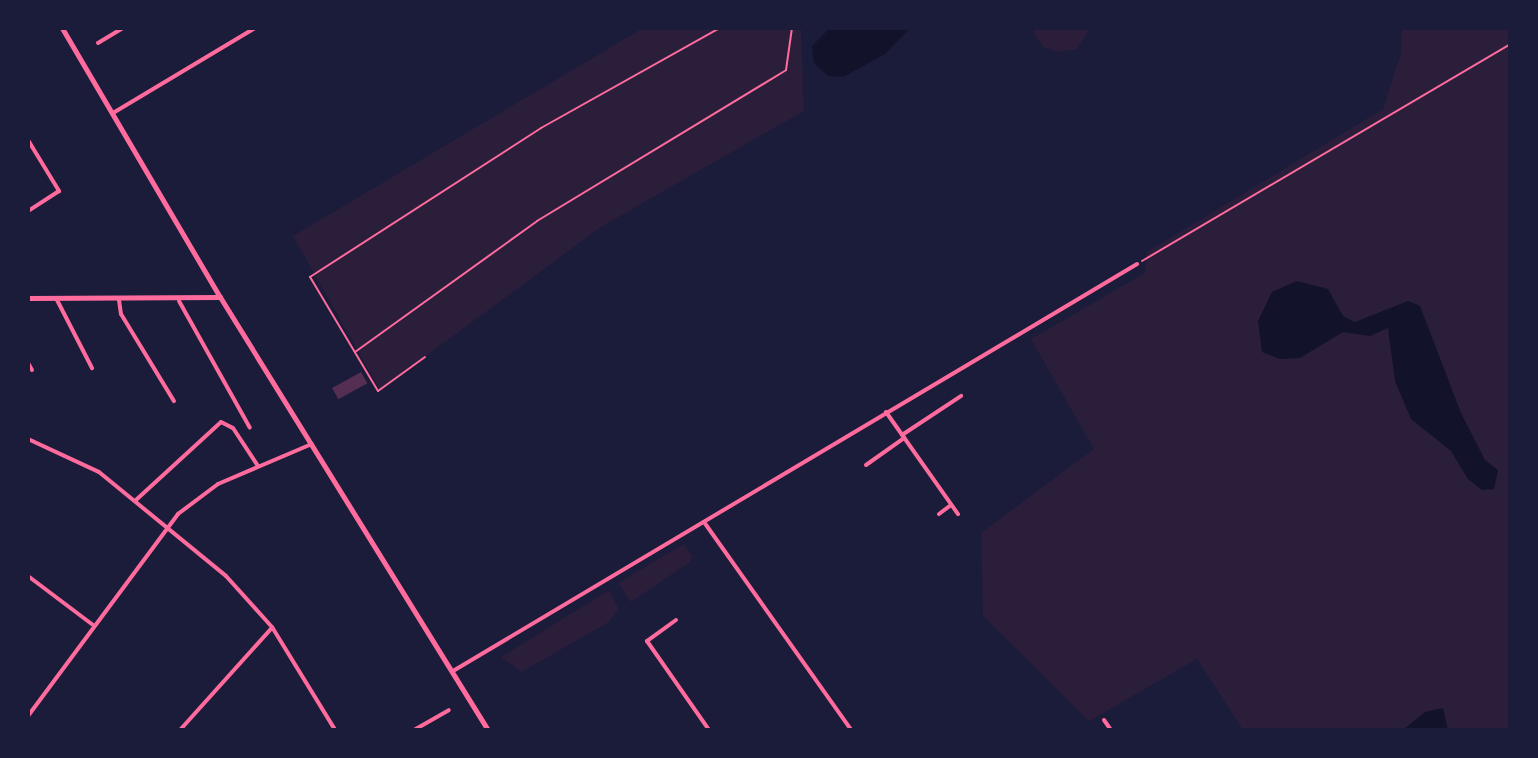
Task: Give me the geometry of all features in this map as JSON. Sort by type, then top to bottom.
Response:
[{"type":"street","points":[[62,28],[220,297],[488,730]]},
{"type":"street","points":[[98,43],[123,28]]},
{"type":"street","points":[[113,113],[255,28]]},
{"type":"street","points":[[28,140],[59,191],[28,211]]},
{"type":"street","points":[[28,235],[28,282]]},
{"type":"street","points":[[453,671],[1137,264]]},
{"type":"street","points":[[28,298],[179,301],[220,297]]},
{"type":"street","points":[[56,298],[92,368]]},
{"type":"street","points":[[119,300],[121,314],[174,401]]},
{"type":"street","points":[[179,301],[250,428]]},
{"type":"street","points":[[28,363],[32,370]]},
{"type":"street","points":[[866,465],[961,396]]},
{"type":"street","points":[[886,412],[958,514]]},
{"type":"street","points":[[136,500],[221,422],[233,428],[258,466]]},
{"type":"street","points":[[28,439],[99,472],[226,576],[272,627],[335,730]]},
{"type":"street","points":[[28,716],[168,526],[201,495],[258,466],[312,444]]},
{"type":"street","points":[[939,514],[951,505]]},
{"type":"street","points":[[704,522],[851,730]]},
{"type":"street","points":[[28,576],[93,625]]},
{"type":"street","points":[[676,620],[647,641],[709,730]]},
{"type":"street","points":[[180,730],[272,627]]},
{"type":"street","points":[[414,730],[449,710]]},
{"type":"street","points":[[1104,720],[1111,730]]},
{"type":"lane","points":[[425,357],[378,391],[310,277],[541,128],[720,28]]},
{"type":"lane","points":[[354,352],[537,221],[786,70],[792,28]]},
{"type":"path","points":[[1137,264],[1510,44]]},
{"type":"shaded area","points":[[643,28],[805,28],[801,31],[804,111],[601,227],[380,390],[293,236]]},
{"type":"shaded area","points":[[830,28],[910,28],[885,54],[843,77],[828,76],[814,63],[812,46]]},
{"type":"shaded area","points":[[1090,28],[1077,49],[1057,52],[1043,47],[1032,29]]},
{"type":"shaded area","points":[[1402,28],[1510,28],[1510,730],[1243,730],[1197,659],[1089,721],[983,616],[981,533],[1094,449],[1031,339],[1145,273],[1147,252],[1383,109],[1401,53]]},
{"type":"shaded area","points":[[1297,281],[1328,289],[1343,316],[1355,322],[1408,301],[1420,306],[1461,413],[1485,460],[1498,470],[1494,489],[1482,490],[1468,479],[1451,451],[1411,419],[1395,381],[1388,328],[1370,336],[1343,332],[1300,358],[1280,359],[1262,352],[1258,321],[1272,292]]},
{"type":"shaded area","points":[[684,544],[693,557],[690,562],[631,602],[618,583]]},
{"type":"shaded area","points":[[609,590],[619,609],[609,622],[522,672],[501,657]]},
{"type":"shaded area","points":[[1443,708],[1448,730],[1403,730],[1425,712]]},
{"type":"building","points":[[361,372],[367,383],[338,399],[332,388]]}]
